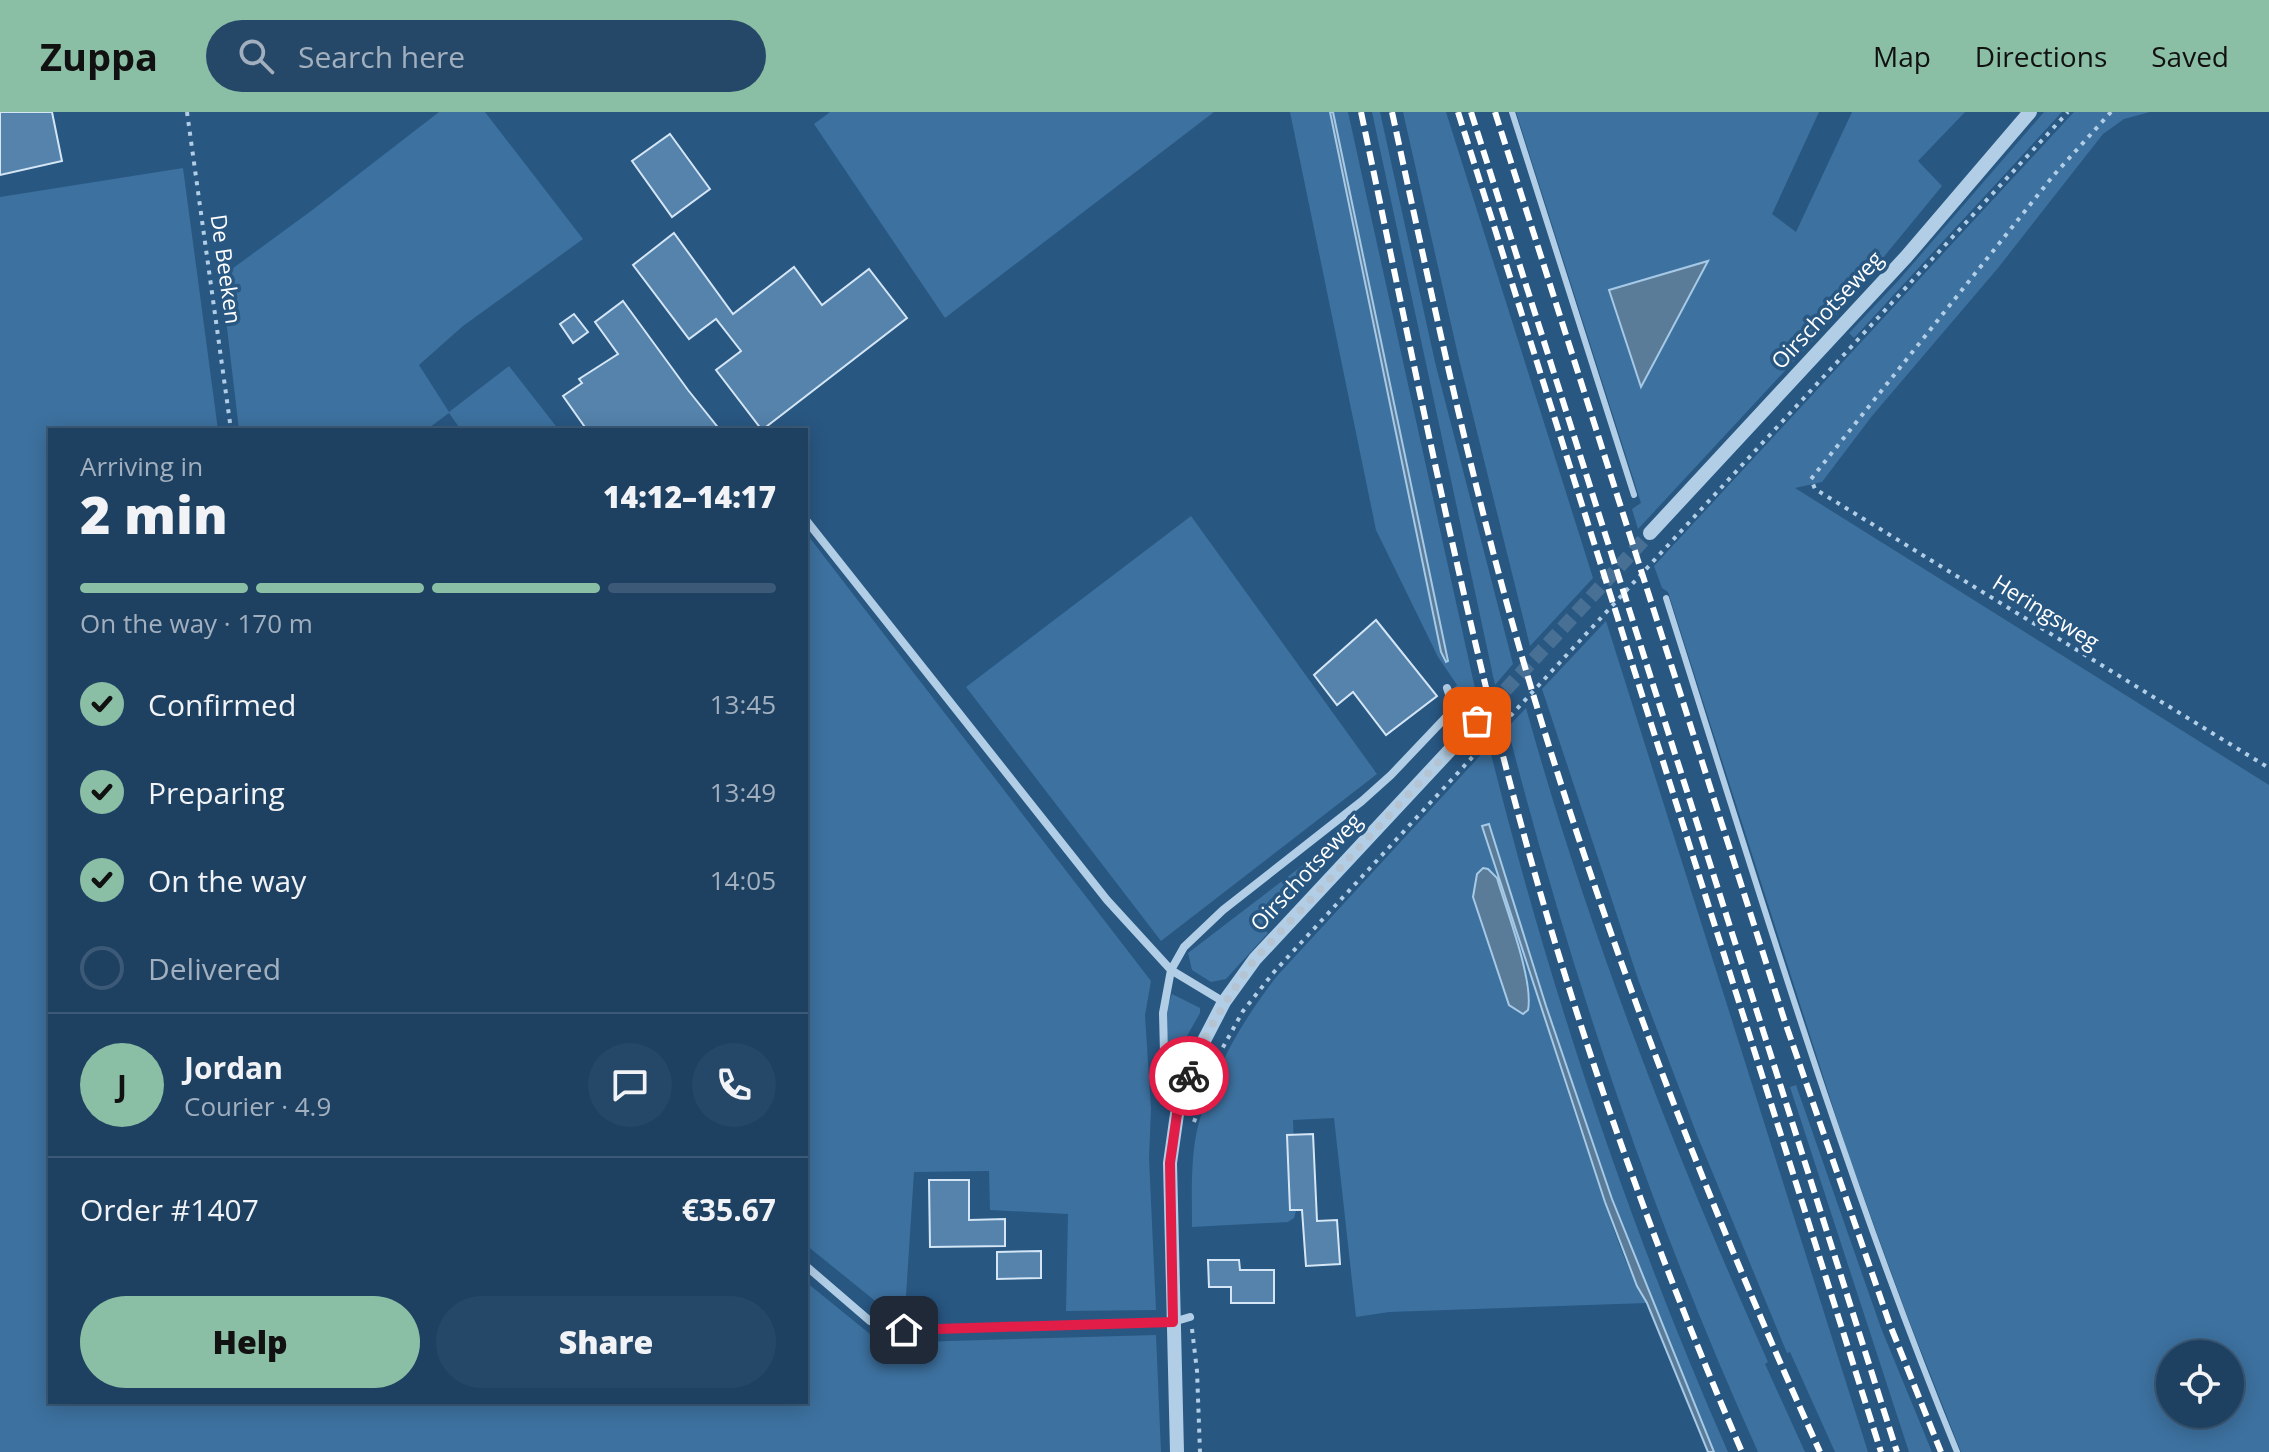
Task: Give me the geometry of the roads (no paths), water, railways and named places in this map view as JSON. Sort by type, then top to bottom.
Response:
[{"type":"street","name":"Oirschotseweg","points":[[1650,533],[1906,257],[2030,112]]},
{"type":"street","points":[[808,523],[1107,900],[1171,970],[1224,1002]]},
{"type":"street","points":[[1177,1114],[1165,1093],[1163,1013],[1171,970],[1184,947],[1203,927],[1362,801],[1400,766],[1451,709],[1447,688]]},
{"type":"street","name":"Oirschotseweg","points":[[1177,1452],[1170,1163],[1177,1114],[1197,1054],[1224,1002],[1255,959],[1477,721]]},
{"type":"street","points":[[808,1268],[870,1321],[886,1327],[919,1330],[1173,1322],[1190,1317]]},
{"type":"lane","points":[[1512,112],[1634,495]]},
{"type":"lane","points":[[1666,598],[1845,1155],[1957,1452]]},
{"type":"tunnel","points":[[1477,721],[1650,533]]},
{"type":"railway","points":[[1361,112],[1461,580],[1522,827],[1605,1099],[1670,1277],[1742,1452]]},
{"type":"railway","points":[[1392,112],[1484,517],[1551,753],[1619,956],[1694,1156],[1820,1452]]},
{"type":"railway","points":[[1458,112],[1881,1452]]},
{"type":"railway","points":[[1471,112],[1897,1452]]},
{"type":"railway","points":[[1495,112],[1785,1022],[1890,1325],[1941,1452]]}]
